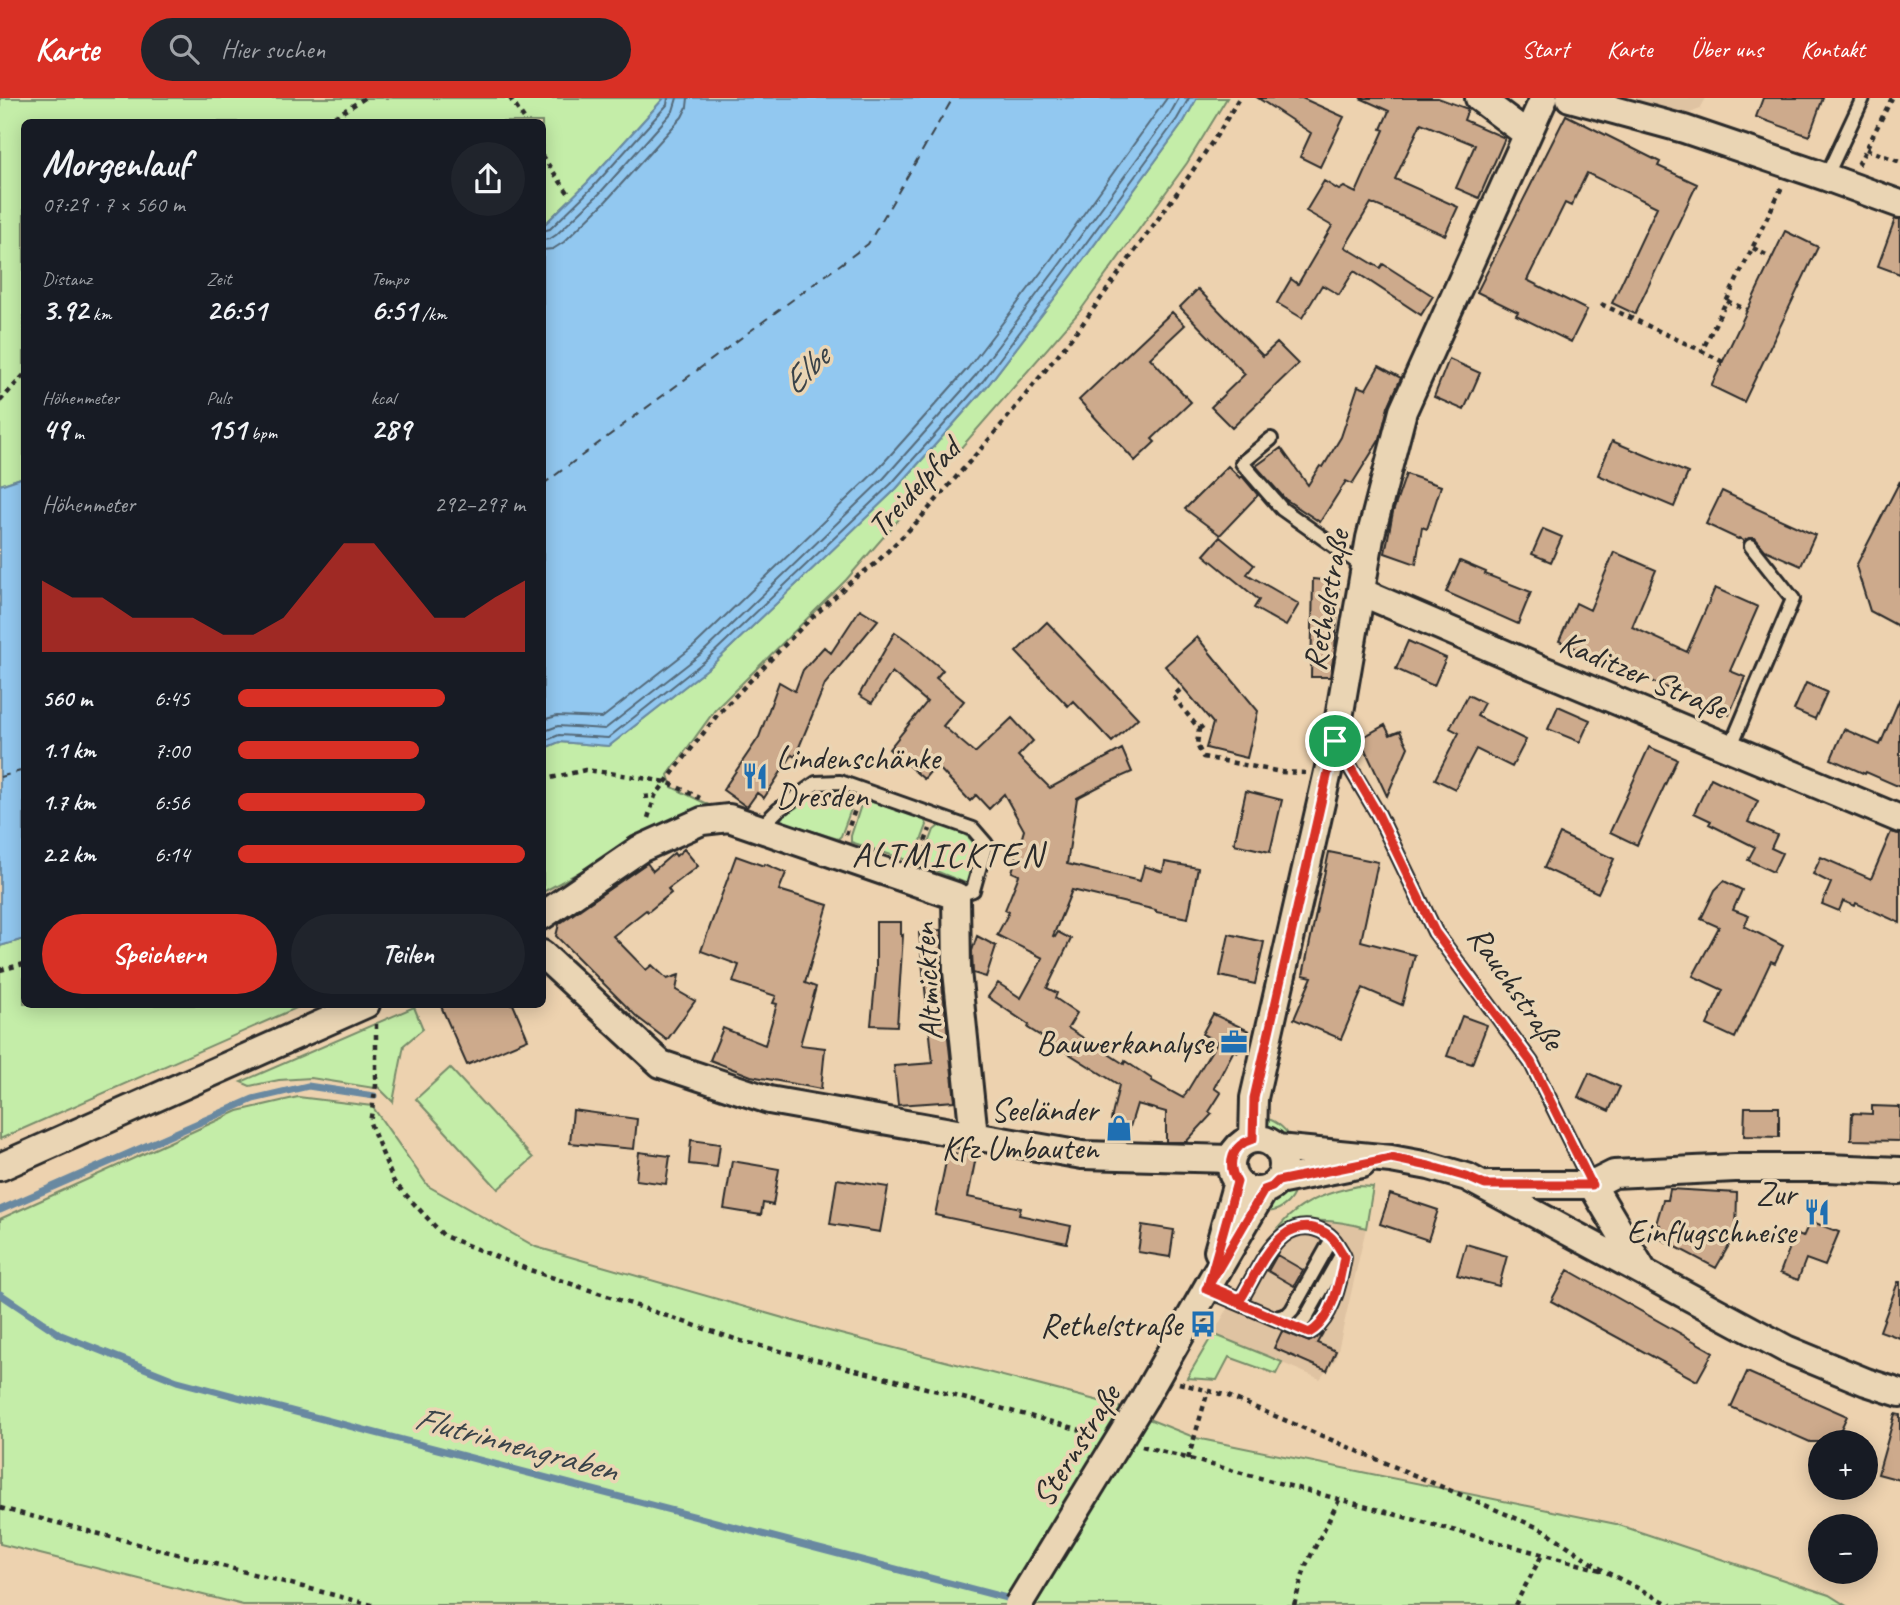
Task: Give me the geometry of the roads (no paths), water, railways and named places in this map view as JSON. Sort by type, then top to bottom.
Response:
[{"type":"street","points":[[1479,98],[1527,134]]},
{"type":"street","name":"Rethelstraße","points":[[1265,1144],[1254,1098],[1335,741],[1370,538],[1403,411],[1544,98]]},
{"type":"street","points":[[1570,98],[1684,129],[1900,204]]},
{"type":"street","name":"Kaditzer Straße","points":[[1363,580],[1526,663],[1900,819]]},
{"type":"street","name":"Altmickten","points":[[546,913],[640,849],[702,821],[729,818],[956,896],[957,971],[974,1136]]},
{"type":"street","points":[[546,958],[661,1064],[768,1100],[1082,1155],[1234,1170],[1249,1190],[1391,1158]]},
{"type":"street","points":[[0,1167],[370,1009]]},
{"type":"street","points":[[1265,1144],[1282,1156],[1282,1173],[1271,1186]]},
{"type":"street","points":[[1234,1170],[1239,1146],[1265,1144],[1391,1158],[1467,1177],[1786,1349],[1900,1393]]},
{"type":"street","points":[[1485,1185],[1592,1185],[1614,1174],[1735,1168],[1900,1171]]},
{"type":"street","name":"Sternstraße","points":[[1208,1286],[1234,1170]]},
{"type":"street","name":"Rauchstraße","points":[[1592,1185],[1644,1272]]},
{"type":"street","name":"Sternstraße","points":[[1018,1605],[1152,1387],[1208,1286],[1271,1186]]},
{"type":"lane","points":[[1837,181],[1863,98]]},
{"type":"lane","points":[[1271,439],[1242,463],[1282,509],[1363,580]]},
{"type":"lane","points":[[1730,748],[1793,599],[1751,546]]},
{"type":"lane","name":"Rauchstraße","points":[[1335,741],[1378,814],[1435,932],[1531,1062],[1592,1185]]},
{"type":"lane","points":[[758,829],[778,810],[816,783],[840,782],[973,829],[986,844],[974,890],[956,896]]},
{"type":"lane","points":[[1313,1227],[1324,1231],[1342,1254],[1306,1319],[1297,1328],[1208,1286],[1237,1298],[1242,1297],[1271,1249],[1285,1235],[1299,1228],[1313,1227]]},
{"type":"lane","points":[[1276,1318],[1287,1315],[1292,1310],[1332,1239]]},
{"type":"water","name":"Elbe","points":[[664,98],[1197,98],[1183,123],[988,385],[896,489],[711,666],[609,746],[559,742],[546,748],[546,223],[587,183]]},
{"type":"water","points":[[21,478],[21,940],[0,946],[0,485]]},
{"type":"waterway","points":[[0,1210],[253,1099],[308,1086],[374,1096]]},
{"type":"waterway","name":"Flutrinnengraben","points":[[0,1294],[61,1335],[177,1381],[1014,1600]]},
{"type":"place","name":"Lindenschänke Dresden","points":[[755,776]]},
{"type":"place","name":"Bauwerkanalyse","points":[[1234,1042]]},
{"type":"place","name":"Seeländer Kfz Umbauten","points":[[1119,1128]]},
{"type":"place","name":"Zur Einflugschneise","points":[[1817,1212]]},
{"type":"place","name":"Rethelstraße","points":[[1203,1324]]},
{"type":"district","name":"ALTMICKTEN","points":[[948,854]]}]
